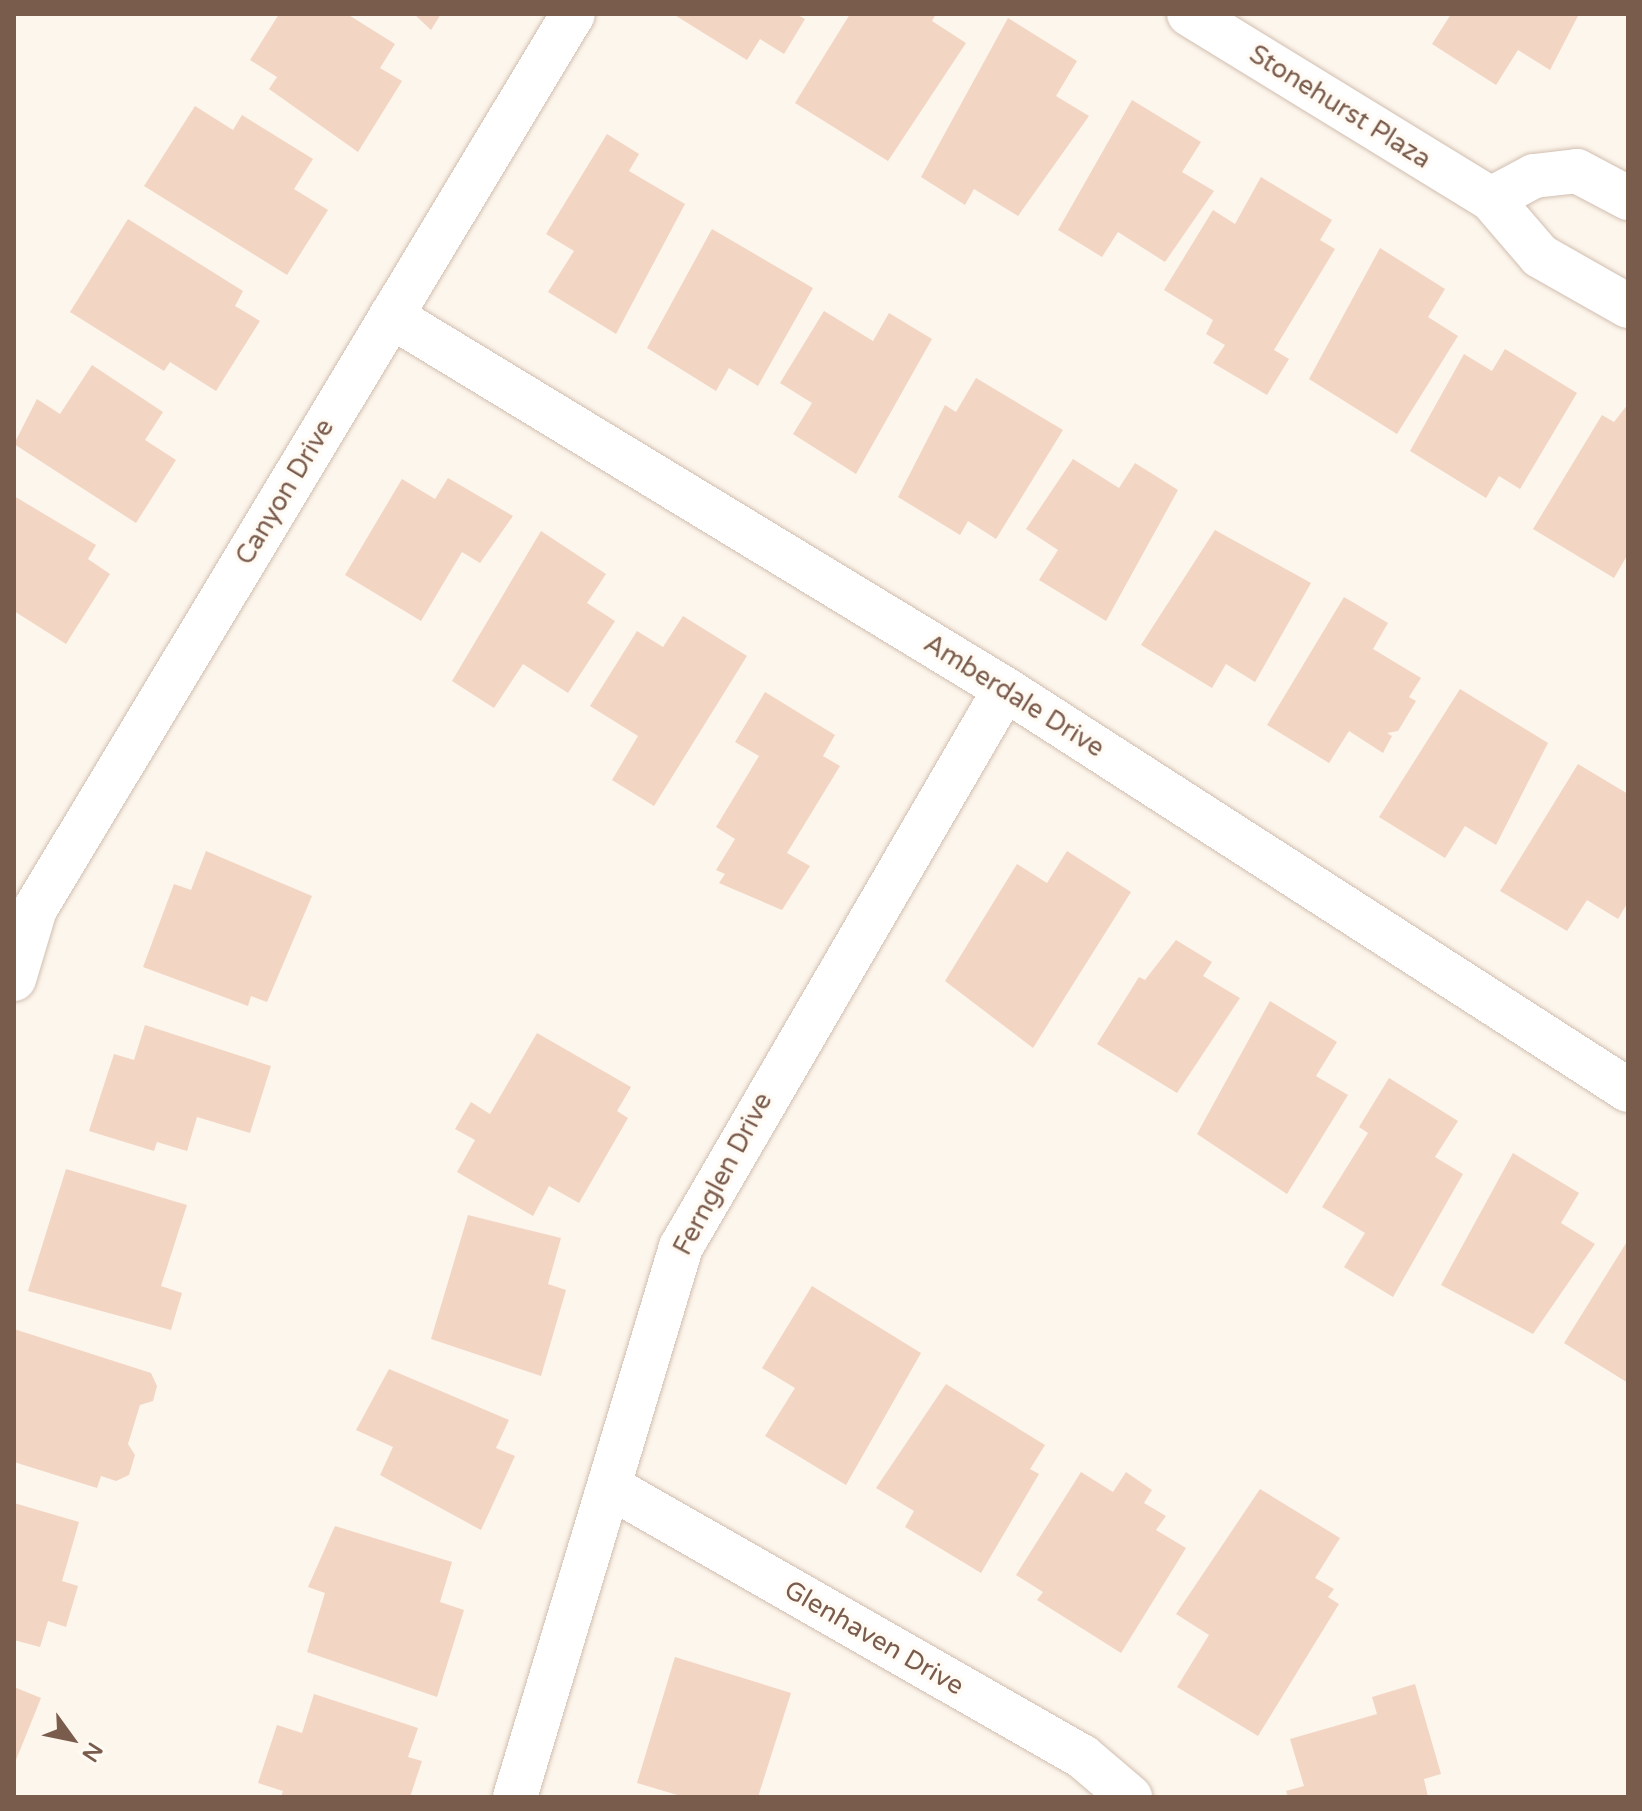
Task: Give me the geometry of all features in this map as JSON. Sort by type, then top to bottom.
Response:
[{"type":"street","name":"Canyon Drive","points":[[14,979],[35,909],[573,14]]},
{"type":"street","name":"Stonehurst Plaza","points":[[1189,14],[1491,199],[1540,256],[1628,306]]},
{"type":"street","points":[[1491,199],[1534,176],[1577,171],[1628,198]]},
{"type":"street","name":"Amberdale Drive","points":[[391,316],[1005,689],[1628,1090]]},
{"type":"street","name":"Fernglen Drive","points":[[515,1797],[612,1488],[681,1247],[1005,689]]},
{"type":"street","name":"Glenhaven Drive","points":[[612,1488],[1083,1757],[1130,1797]]},
{"type":"building","points":[[279,14],[347,14],[395,44],[380,68],[402,81],[358,152],[269,89],[277,77],[250,60]]},
{"type":"building","points":[[414,14],[441,14],[431,30]]},
{"type":"building","points":[[673,14],[796,14],[805,19],[784,54],[760,39],[747,60]]},
{"type":"building","points":[[850,14],[936,14],[932,21],[966,43],[888,161],[795,103]]},
{"type":"building","points":[[1451,14],[1579,14],[1550,70],[1518,50],[1496,85],[1432,44]]},
{"type":"building","points":[[1008,18],[1077,61],[1056,96],[1089,116],[1018,216],[974,189],[965,205],[921,177]]},
{"type":"building","points":[[1132,100],[1201,142],[1182,172],[1214,191],[1165,262],[1118,232],[1102,257],[1058,230]]},
{"type":"building","points":[[195,106],[233,130],[242,115],[313,159],[294,189],[328,210],[287,275],[144,186]]},
{"type":"building","points":[[607,134],[639,154],[629,171],[685,204],[616,334],[548,292],[574,251],[546,234]]},
{"type":"building","points":[[1261,177],[1332,220],[1320,240],[1335,249],[1274,350],[1289,359],[1267,395],[1213,363],[1225,345],[1206,334],[1213,320],[1164,290],[1213,210],[1235,224]]},
{"type":"building","points":[[128,219],[243,291],[235,306],[260,321],[216,391],[170,362],[164,371],[70,312]]},
{"type":"building","points":[[712,229],[813,288],[758,386],[729,368],[716,391],[647,348]]},
{"type":"building","points":[[1380,248],[1445,289],[1428,317],[1458,336],[1397,434],[1309,379]]},
{"type":"building","points":[[824,311],[873,341],[889,313],[932,339],[856,474],[793,434],[812,403],[780,383]]},
{"type":"building","points":[[1505,349],[1577,393],[1520,489],[1499,476],[1486,498],[1410,451],[1464,354],[1492,371]]},
{"type":"building","points":[[92,365],[163,412],[145,440],[176,460],[136,523],[14,444],[37,399],[60,414]]},
{"type":"building","points":[[976,378],[1063,430],[996,539],[968,521],[960,535],[898,497],[945,405],[956,412]]},
{"type":"building","points":[[1628,404],[1628,554],[1614,578],[1533,529],[1602,415],[1614,422]]},
{"type":"building","points":[[1073,459],[1119,488],[1135,463],[1178,490],[1106,621],[1039,580],[1058,550],[1026,529]]},
{"type":"building","points":[[448,478],[513,516],[480,563],[462,552],[421,621],[345,575],[402,479],[435,499]]},
{"type":"building","points":[[14,496],[96,545],[88,559],[110,574],[66,644],[14,611]]},
{"type":"building","points":[[1215,530],[1311,583],[1255,682],[1226,664],[1212,688],[1141,645]]},
{"type":"building","points":[[541,531],[606,574],[587,603],[615,621],[568,693],[523,664],[494,708],[452,681]]},
{"type":"building","points":[[1344,597],[1388,623],[1373,649],[1421,678],[1409,697],[1416,701],[1398,731],[1387,733],[1392,736],[1383,753],[1349,731],[1329,763],[1267,725]]},
{"type":"building","points":[[683,616],[747,656],[654,806],[612,780],[638,736],[590,706],[637,631],[663,647]]},
{"type":"building","points":[[1460,689],[1548,743],[1496,845],[1465,826],[1445,858],[1379,817]]},
{"type":"building","points":[[765,692],[835,735],[823,756],[840,766],[787,853],[810,866],[782,910],[719,883],[725,874],[716,870],[735,839],[716,827],[759,756],[735,742]]},
{"type":"building","points":[[1578,764],[1628,794],[1628,902],[1618,919],[1587,900],[1567,931],[1500,891]]},
{"type":"building","points":[[206,851],[312,896],[267,1002],[251,996],[248,1006],[143,967],[174,884],[191,890]]},
{"type":"building","points":[[1067,851],[1131,892],[1033,1048],[945,981],[1017,864],[1047,883]]},
{"type":"building","points":[[1176,940],[1212,962],[1203,976],[1240,998],[1177,1093],[1097,1044],[1139,977],[1145,980]]},
{"type":"building","points":[[1270,1001],[1337,1042],[1316,1076],[1348,1095],[1287,1194],[1197,1134]]},
{"type":"building","points":[[145,1025],[271,1066],[250,1133],[197,1117],[187,1151],[157,1142],[154,1151],[89,1131],[114,1054],[134,1060]]},
{"type":"building","points":[[537,1033],[631,1087],[617,1111],[628,1118],[579,1203],[549,1186],[533,1216],[457,1172],[475,1140],[455,1129],[471,1102],[490,1114]]},
{"type":"building","points":[[1389,1078],[1458,1121],[1435,1157],[1463,1174],[1393,1297],[1344,1267],[1365,1233],[1322,1207],[1368,1133],[1359,1127]]},
{"type":"building","points":[[1513,1153],[1579,1193],[1561,1223],[1595,1244],[1533,1334],[1441,1285]]},
{"type":"building","points":[[66,1169],[187,1205],[161,1286],[182,1293],[171,1330],[28,1291]]},
{"type":"building","points":[[468,1215],[561,1238],[548,1284],[566,1290],[541,1376],[431,1339]]},
{"type":"building","points":[[1628,1240],[1628,1383],[1564,1343]]},
{"type":"building","points":[[812,1286],[921,1353],[846,1485],[765,1436],[795,1388],[762,1368]]},
{"type":"building","points":[[14,1329],[151,1373],[157,1386],[153,1401],[140,1405],[128,1444],[135,1455],[129,1475],[116,1481],[101,1476],[97,1488],[14,1462]]},
{"type":"building","points":[[389,1369],[509,1420],[496,1448],[515,1456],[481,1530],[380,1475],[393,1447],[356,1430]]},
{"type":"building","points":[[946,1384],[1045,1445],[1030,1469],[1039,1474],[981,1573],[905,1527],[914,1511],[876,1488]]},
{"type":"building","points":[[1081,1472],[1113,1492],[1126,1472],[1152,1490],[1144,1503],[1166,1516],[1156,1530],[1186,1548],[1121,1653],[1037,1600],[1043,1592],[1016,1575]]},
{"type":"building","points":[[1260,1489],[1340,1538],[1315,1578],[1334,1589],[1328,1597],[1339,1604],[1258,1736],[1177,1687],[1209,1635],[1176,1614]]},
{"type":"building","points":[[14,1503],[79,1522],[62,1581],[78,1586],[66,1627],[48,1621],[40,1647],[14,1640]]},
{"type":"building","points":[[335,1526],[452,1562],[440,1602],[464,1610],[437,1697],[307,1652],[325,1593],[308,1587]]},
{"type":"building","points":[[675,1657],[791,1693],[758,1797],[684,1797],[637,1783]]},
{"type":"building","points":[[1415,1684],[1441,1774],[1424,1779],[1428,1797],[1288,1797],[1286,1791],[1304,1786],[1290,1739],[1377,1714],[1372,1697]]},
{"type":"building","points":[[14,1687],[41,1698],[14,1765]]},
{"type":"building","points":[[314,1694],[418,1728],[408,1757],[422,1761],[410,1797],[281,1797],[283,1791],[258,1783],[277,1725],[302,1733]]}]
